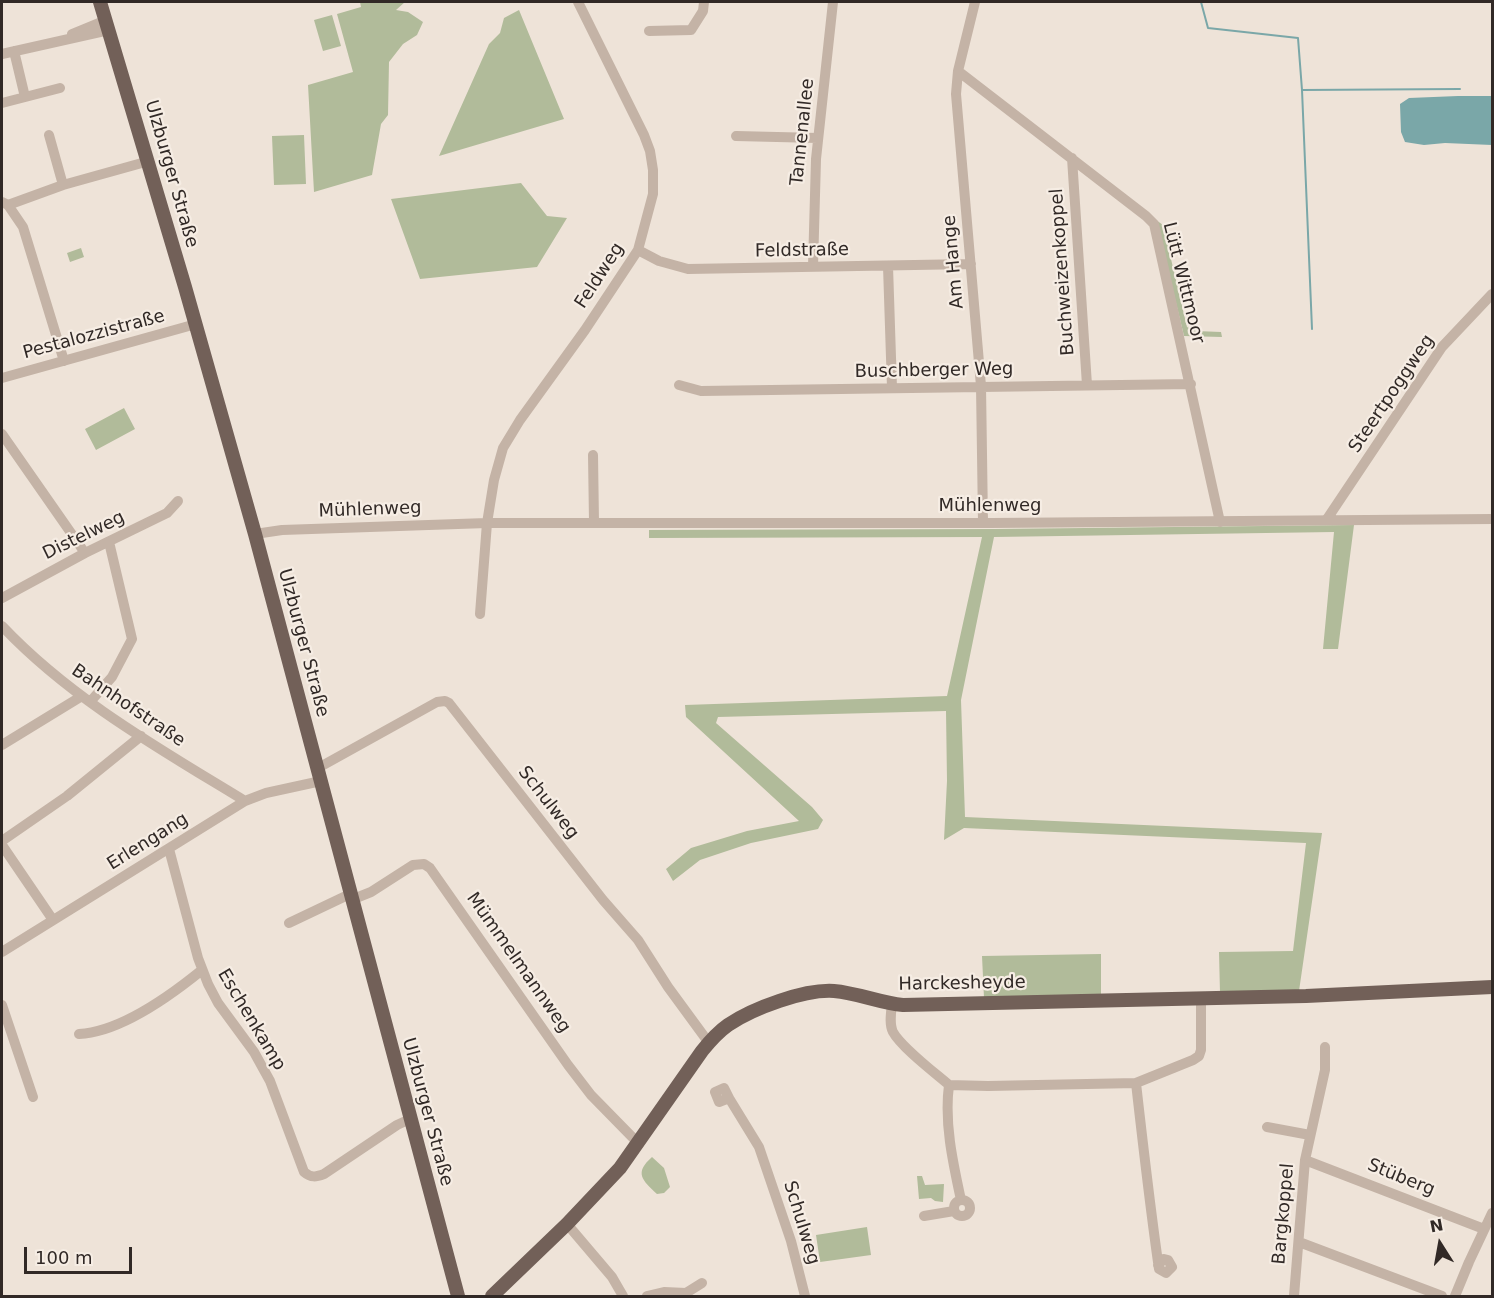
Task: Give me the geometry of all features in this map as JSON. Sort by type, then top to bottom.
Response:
[{"type":"main road","name":"Ulzburger Straße","points":[[100,2],[149,161],[255,534],[458,1296]]},
{"type":"main road","name":"Harckesheyde","points":[[492,1296],[567,1224],[620,1168],[709,1042],[741,1017],[804,994],[835,991],[892,1004],[1201,998],[1492,987]]},
{"type":"street","name":"Feldweg","points":[[487,523],[494,480],[503,448],[638,250],[653,194],[653,170],[650,151],[644,135],[578,2]]},
{"type":"street","points":[[648,31],[691,30],[703,11],[704,2]]},
{"type":"street","name":"Tannenallee","points":[[813,267],[814,185],[833,2]]},
{"type":"street","name":"Am Hange","points":[[975,2],[958,72],[956,94],[981,386],[983,522]]},
{"type":"street","points":[[2,54],[61,40],[107,25]]},
{"type":"street","points":[[14,51],[25,97]]},
{"type":"street","name":"Lütt Wittmoor","points":[[958,72],[1154,224],[1220,522]]},
{"type":"street","points":[[2,103],[60,88]]},
{"type":"street","points":[[49,135],[63,185]]},
{"type":"street","points":[[735,136],[818,138]]},
{"type":"street","name":"Buchweizenkoppel","points":[[1071,158],[1087,384]]},
{"type":"street","points":[[64,361],[23,227],[5,203],[149,161]]},
{"type":"street","name":"Feldstraße","points":[[638,250],[659,261],[688,269],[971,264]]},
{"type":"street","points":[[888,266],[892,388]]},
{"type":"street","name":"Steertpoggweg","points":[[1327,519],[1442,347],[1492,294]]},
{"type":"street","name":"Pestalozzistraße","points":[[2,378],[196,324]]},
{"type":"street","name":"Buschberger Weg","points":[[679,385],[701,391],[1191,384]]},
{"type":"street","points":[[2,434],[85,553]]},
{"type":"street","points":[[593,454],[594,522]]},
{"type":"street","name":"Distelweg","points":[[2,598],[85,553],[167,513],[178,501]]},
{"type":"street","name":"Mühlenweg","points":[[255,534],[282,530],[487,523],[1220,522],[1327,519],[1492,519]]},
{"type":"street","points":[[480,614],[487,523]]},
{"type":"street","points":[[2,745],[86,699],[112,676],[132,639],[109,542]]},
{"type":"street","name":"Bahnhofstraße","points":[[2,626],[52,675],[141,736],[245,801]]},
{"type":"street","name":"Schulweg","points":[[319,774],[437,702],[449,703],[603,900],[638,940],[668,987],[709,1042]]},
{"type":"street","points":[[53,920],[2,843],[100,771],[141,736]]},
{"type":"street","name":"Erlengang","points":[[2,952],[245,801],[319,774]]},
{"type":"street","points":[[79,1034],[95,1034],[117,1026],[183,986],[202,970],[169,849]]},
{"type":"street","name":"Mümmelmannweg","points":[[289,923],[351,897],[371,892],[413,865],[424,864],[430,868],[591,1095],[639,1144]]},
{"type":"street","name":"Eschenkamp","points":[[202,970],[218,1003],[254,1052],[270,1081],[301,1167],[308,1176],[316,1177],[324,1174],[397,1125],[410,1119]]},
{"type":"street","points":[[892,1004],[892,1031],[911,1052],[949,1085],[995,1086],[1136,1083],[1193,1060],[1199,1056],[1201,1050],[1201,998]]},
{"type":"street","points":[[2,1005],[33,1097]]},
{"type":"street","name":"Bargkoppel","points":[[1294,1296],[1305,1160],[1324,1070],[1325,1047]]},
{"type":"street","points":[[1136,1083],[1158,1265]]},
{"type":"street","points":[[924,1216],[954,1211],[961,1216],[969,1213],[969,1204],[961,1200],[951,1148],[946,1104],[949,1085]]},
{"type":"street","name":"Schulweg","points":[[729,1098],[759,1147],[790,1236],[804,1296]]},
{"type":"street","points":[[1267,1127],[1310,1135]]},
{"type":"street","name":"Stüberg","points":[[1305,1160],[1484,1229]]},
{"type":"street","points":[[1455,1296],[1492,1213]]},
{"type":"street","points":[[567,1224],[612,1277],[623,1296]]},
{"type":"street","points":[[1299,1242],[1442,1296]]},
{"type":"street","points":[[647,1296],[664,1292],[686,1293],[702,1283]]},
{"type":"green space","points":[[360,2],[405,2],[396,10],[408,12],[423,22],[417,35],[403,44],[389,62],[388,115],[381,124],[372,175],[314,192],[308,85],[353,72],[337,14],[361,7]]},
{"type":"green space","points":[[519,10],[564,119],[439,156],[489,44],[500,33],[504,18]]},
{"type":"green space","points":[[332,15],[341,46],[323,51],[314,20]]},
{"type":"green space","points":[[304,135],[306,184],[274,185],[272,136]]},
{"type":"green space","points":[[521,183],[547,216],[567,218],[537,267],[420,279],[391,199]]},
{"type":"green space","points":[[1156,220],[1163,225],[1187,327],[1196,331],[1221,332],[1222,337],[1184,336]]},
{"type":"green space","points":[[81,248],[84,257],[70,262],[67,253]]},
{"type":"green space","points":[[124,408],[135,429],[96,450],[85,429]]},
{"type":"green space","points":[[1354,525],[1338,649],[1323,649],[1334,532],[994,537],[961,700],[965,817],[1322,833],[1299,991],[1220,993],[1219,952],[1293,951],[1306,843],[964,828],[944,840],[947,781],[946,711],[718,717],[716,723],[812,807],[823,820],[818,829],[751,843],[700,860],[673,881],[666,869],[691,848],[747,831],[799,821],[686,717],[685,705],[947,696],[982,537],[649,538],[649,530]]},
{"type":"green space","points":[[1101,954],[1101,995],[984,998],[982,956]]},
{"type":"green space","points":[[652,1157],[664,1168],[670,1187],[664,1193],[657,1194],[647,1185],[642,1176],[643,1168]]},
{"type":"green space","points":[[917,1176],[922,1176],[925,1185],[944,1184],[943,1202],[931,1198],[919,1199]]},
{"type":"green space","points":[[867,1227],[871,1255],[820,1262],[816,1235]]},
{"type":"water","points":[[1492,96],[1492,145],[1445,143],[1424,145],[1405,142],[1401,132],[1400,104],[1409,98]]},
{"type":"waterway","points":[[1201,2],[1208,28],[1298,38],[1302,90],[1460,89]]},
{"type":"waterway","points":[[1302,90],[1312,329]]}]
